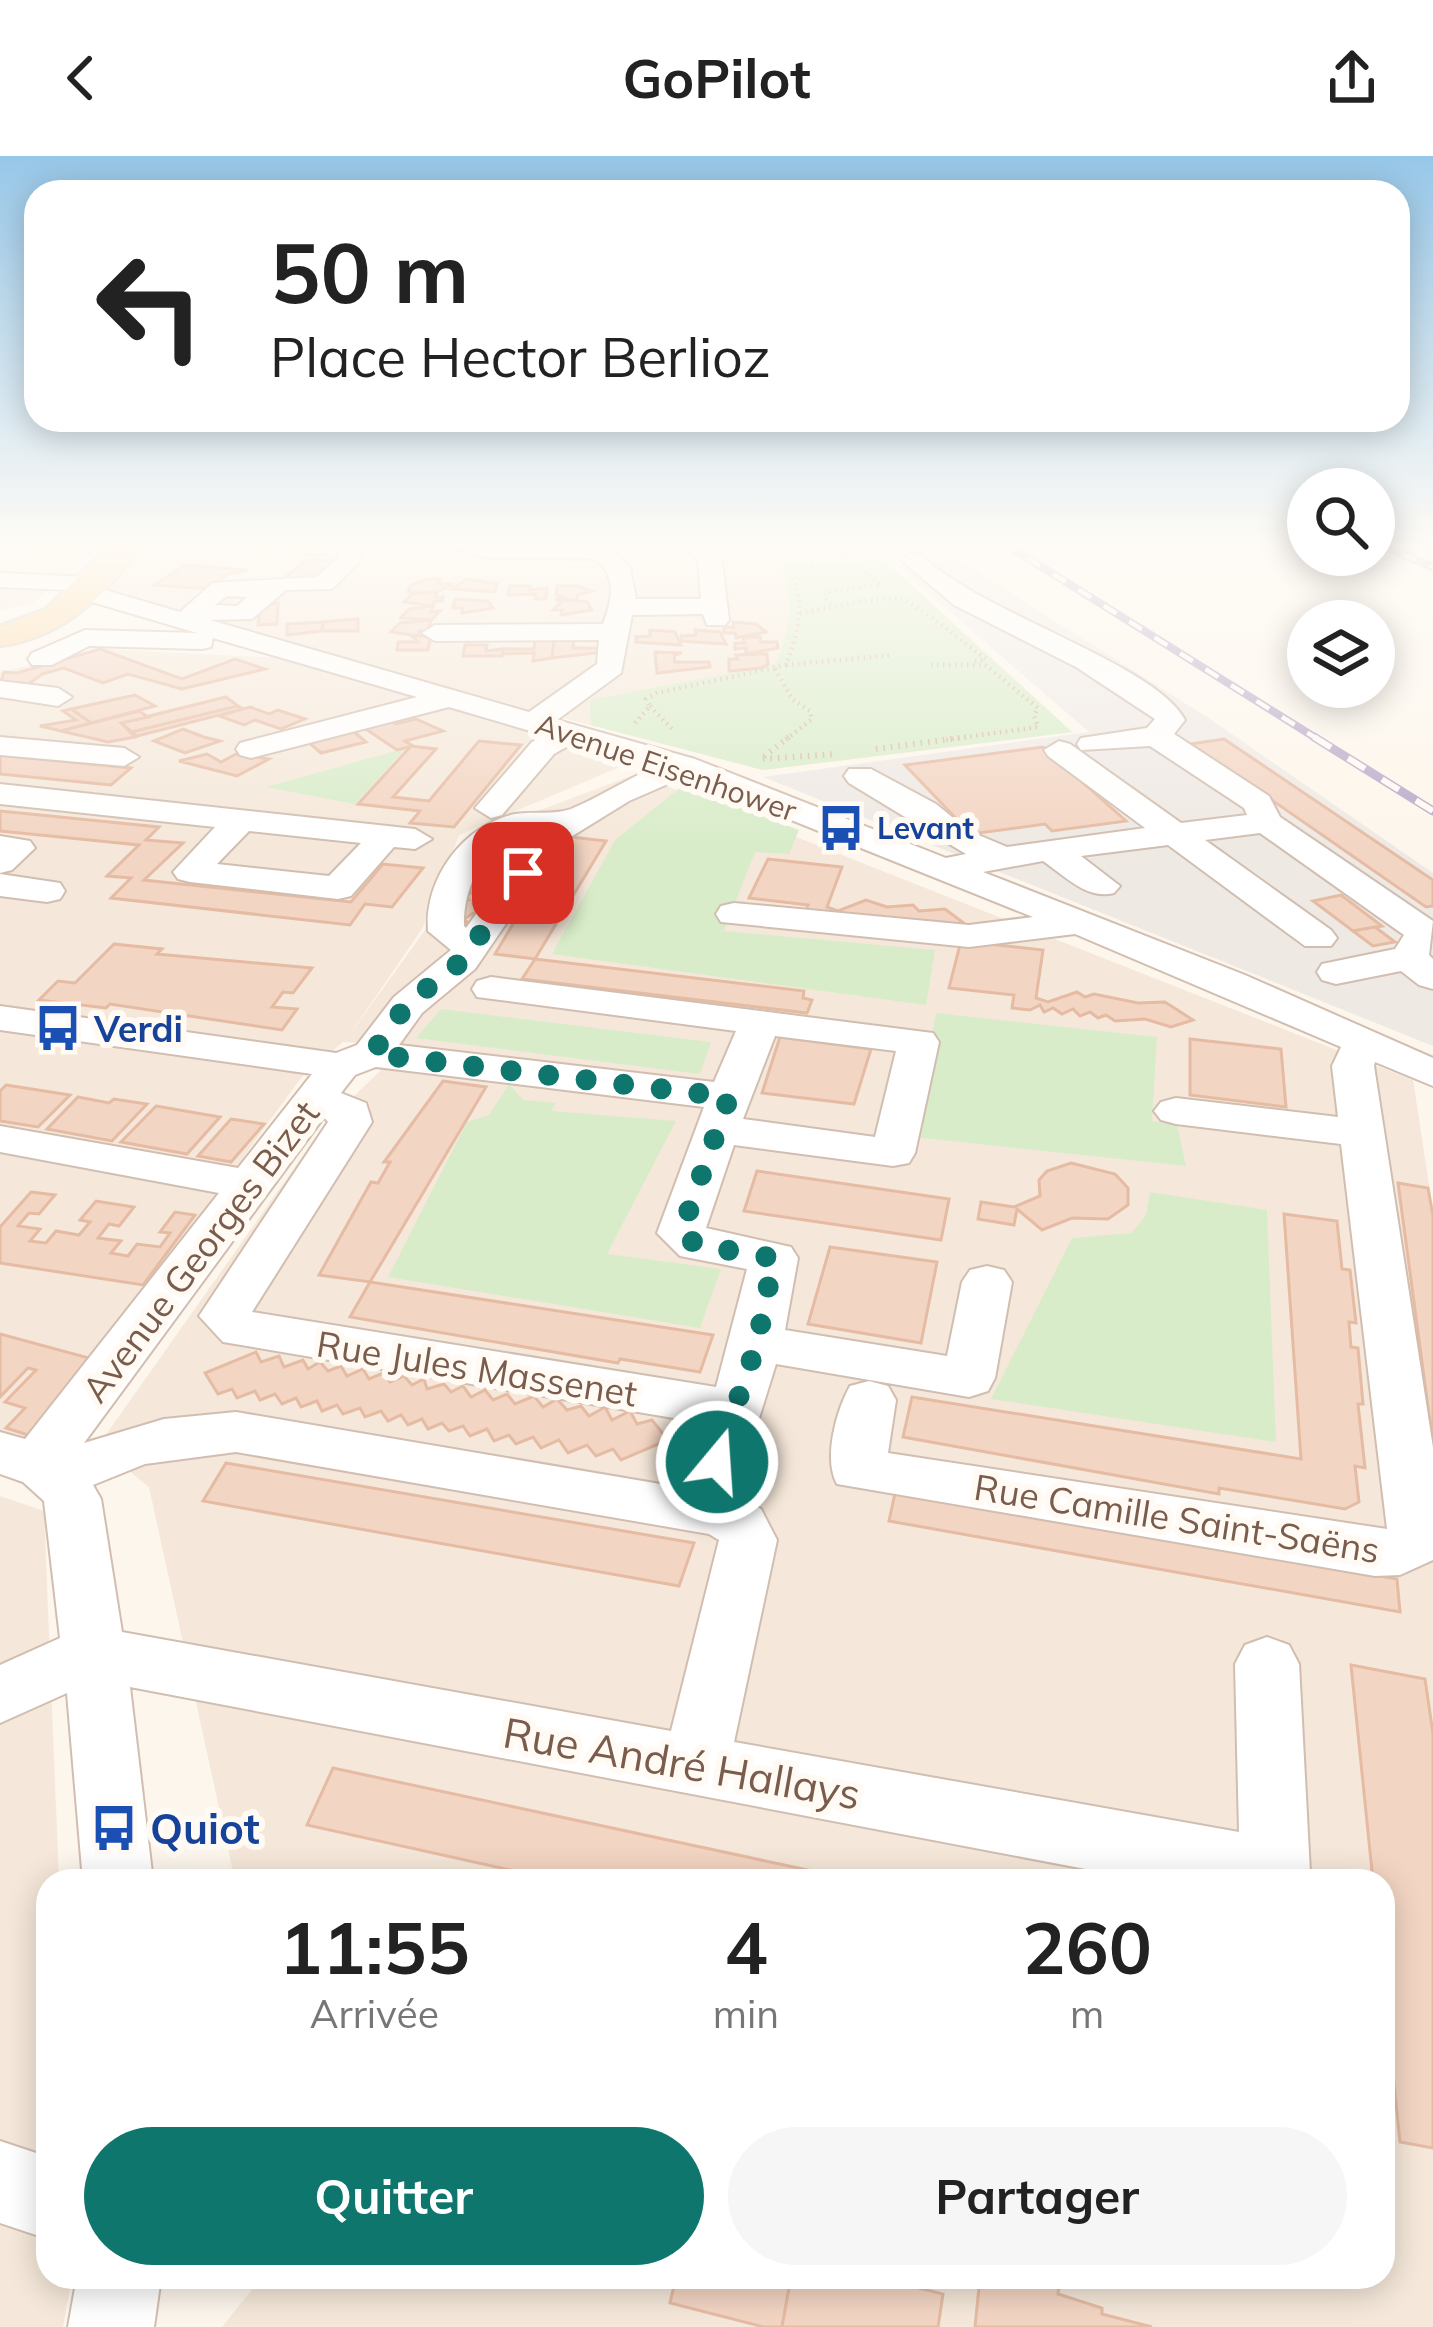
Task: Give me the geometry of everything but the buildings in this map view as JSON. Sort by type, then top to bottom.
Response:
[{"type":"street","name":"Avenue Eisenhower","points":[[265,643],[684,766],[1076,922],[1433,1073]]},
{"type":"street","points":[[533,721],[610,667],[614,643]]},
{"type":"street","points":[[1052,643],[1166,710],[1170,720],[1156,736]]},
{"type":"street","points":[[521,688],[586,687]]},
{"type":"street","points":[[0,689],[58,697]]},
{"type":"street","points":[[444,696],[244,746],[359,712],[444,696]]},
{"type":"street","points":[[330,698],[359,712]]},
{"type":"street","points":[[491,808],[543,748],[571,732]]},
{"type":"street","points":[[1156,736],[1258,803],[1266,822],[1424,932],[1421,968],[1327,955],[1197,831],[1059,750],[1156,736]]},
{"type":"street","points":[[0,746],[124,757]]},
{"type":"street","points":[[855,760],[957,838],[1004,858]]},
{"type":"street","points":[[471,946],[446,931],[444,916],[464,862],[481,836],[516,824],[569,820],[684,766]]},
{"type":"street","points":[[0,794],[400,838],[338,888],[190,872],[240,821]]},
{"type":"street","name":"Avenue Georges Bizet","points":[[33,1464],[246,1184],[407,1004],[462,961],[549,836],[569,820]]},
{"type":"street","points":[[942,869],[1266,822]]},
{"type":"street","points":[[260,880],[311,826]]},
{"type":"street","points":[[0,846],[18,848],[0,863]]},
{"type":"street","points":[[1049,850],[1102,886]]},
{"type":"street","points":[[0,885],[47,891]]},
{"type":"street","points":[[734,914],[969,936],[1076,922]]},
{"type":"street","points":[[0,1018],[343,1073],[723,1113],[893,1153],[919,1042],[491,989]]},
{"type":"street","points":[[717,1462],[757,1343],[774,1258],[697,1245],[681,1233],[760,1022]]},
{"type":"street","name":"Rue Camille Saint-Saëns","points":[[869,1400],[857,1469],[1375,1552],[1400,1552],[1418,1540],[1353,1066],[1357,1054],[1370,1043]]},
{"type":"street","name":"Rue Jules Massenet","points":[[343,1073],[350,1122],[224,1316],[241,1330],[735,1409]]},
{"type":"street","points":[[1176,1111],[1364,1132]]},
{"type":"street","points":[[0,1139],[246,1184]]},
{"type":"street","points":[[757,1343],[969,1378],[987,1282]]},
{"type":"street","points":[[33,1464],[180,1433],[236,1432],[723,1514],[740,1525],[748,1540],[696,1766]]},
{"type":"street","points":[[33,1464],[72,1499],[106,1742],[117,1869]]},
{"type":"street","points":[[0,1695],[90,1653]]},
{"type":"street","name":"Rue André Hallays","points":[[90,1653],[1238,1869]]},
{"type":"street","name":"Rue André Hallays","points":[[1267,1664],[1275,1869]]},
{"type":"street","points":[[0,2182],[36,2194]]},
{"type":"path","points":[[786,665],[794,643]]},
{"type":"path","points":[[962,664],[986,659],[963,643]]},
{"type":"path","points":[[650,706],[646,699],[657,693],[786,665],[892,655]]},
{"type":"path","points":[[776,669],[793,700],[812,718],[761,759],[855,760],[1039,728],[1034,716],[1038,707],[986,665],[931,665]]},
{"type":"shaded area","points":[[288,643],[975,643],[1072,732],[763,770]]},
{"type":"shaded area","points":[[986,643],[1090,643],[1210,719],[1433,873],[1433,1046],[763,777],[1089,732]]},
{"type":"shaded area","points":[[104,649],[279,658],[502,721],[622,766],[459,835],[422,929],[346,1040],[425,930],[469,837],[636,774],[1413,1080],[1433,1210],[1433,2327],[222,2327],[252,2289],[1395,2289],[1395,1869],[232,1869],[149,1487],[98,1446],[326,1123],[406,1046],[343,1042],[301,1078],[36,1442],[0,1432],[0,672]]},
{"type":"shaded area","points":[[0,1496],[44,1511],[59,1869],[36,1869],[36,2289],[70,2289],[63,2327],[0,2327]]},
{"type":"green space","points":[[783,643],[975,643],[1072,732],[763,770],[591,725],[590,700],[775,664]]},
{"type":"green space","points":[[406,748],[355,804],[266,787]]},
{"type":"green space","points":[[682,786],[799,830],[789,854],[755,852],[724,931],[935,950],[926,1005],[552,954],[615,840]]},
{"type":"green space","points":[[441,1009],[711,1042],[700,1074],[416,1038]]},
{"type":"green space","points":[[936,1013],[1157,1037],[1152,1121],[1177,1125],[1186,1166],[913,1137]]},
{"type":"green space","points":[[509,1084],[523,1100],[556,1103],[551,1111],[676,1121],[607,1254],[721,1269],[700,1328],[388,1277],[467,1122],[489,1115]]},
{"type":"green space","points":[[1150,1192],[1267,1210],[1276,1442],[991,1399],[1072,1238],[1131,1233],[1146,1215]]},
{"type":"railway","points":[[1164,643],[1319,740]]},
{"type":"railway","points":[[1314,737],[1433,811]]},
{"type":"place","name":"Levant","points":[[841,828]]},
{"type":"place","name":"Verdi","points":[[58,1028]]},
{"type":"place","name":"Quiot","points":[[114,1828]]},
{"type":"route","points":[[523,873],[462,961],[407,1004],[372,1054],[729,1097],[681,1233],[697,1245],[774,1258],[757,1343],[717,1462]]}]
